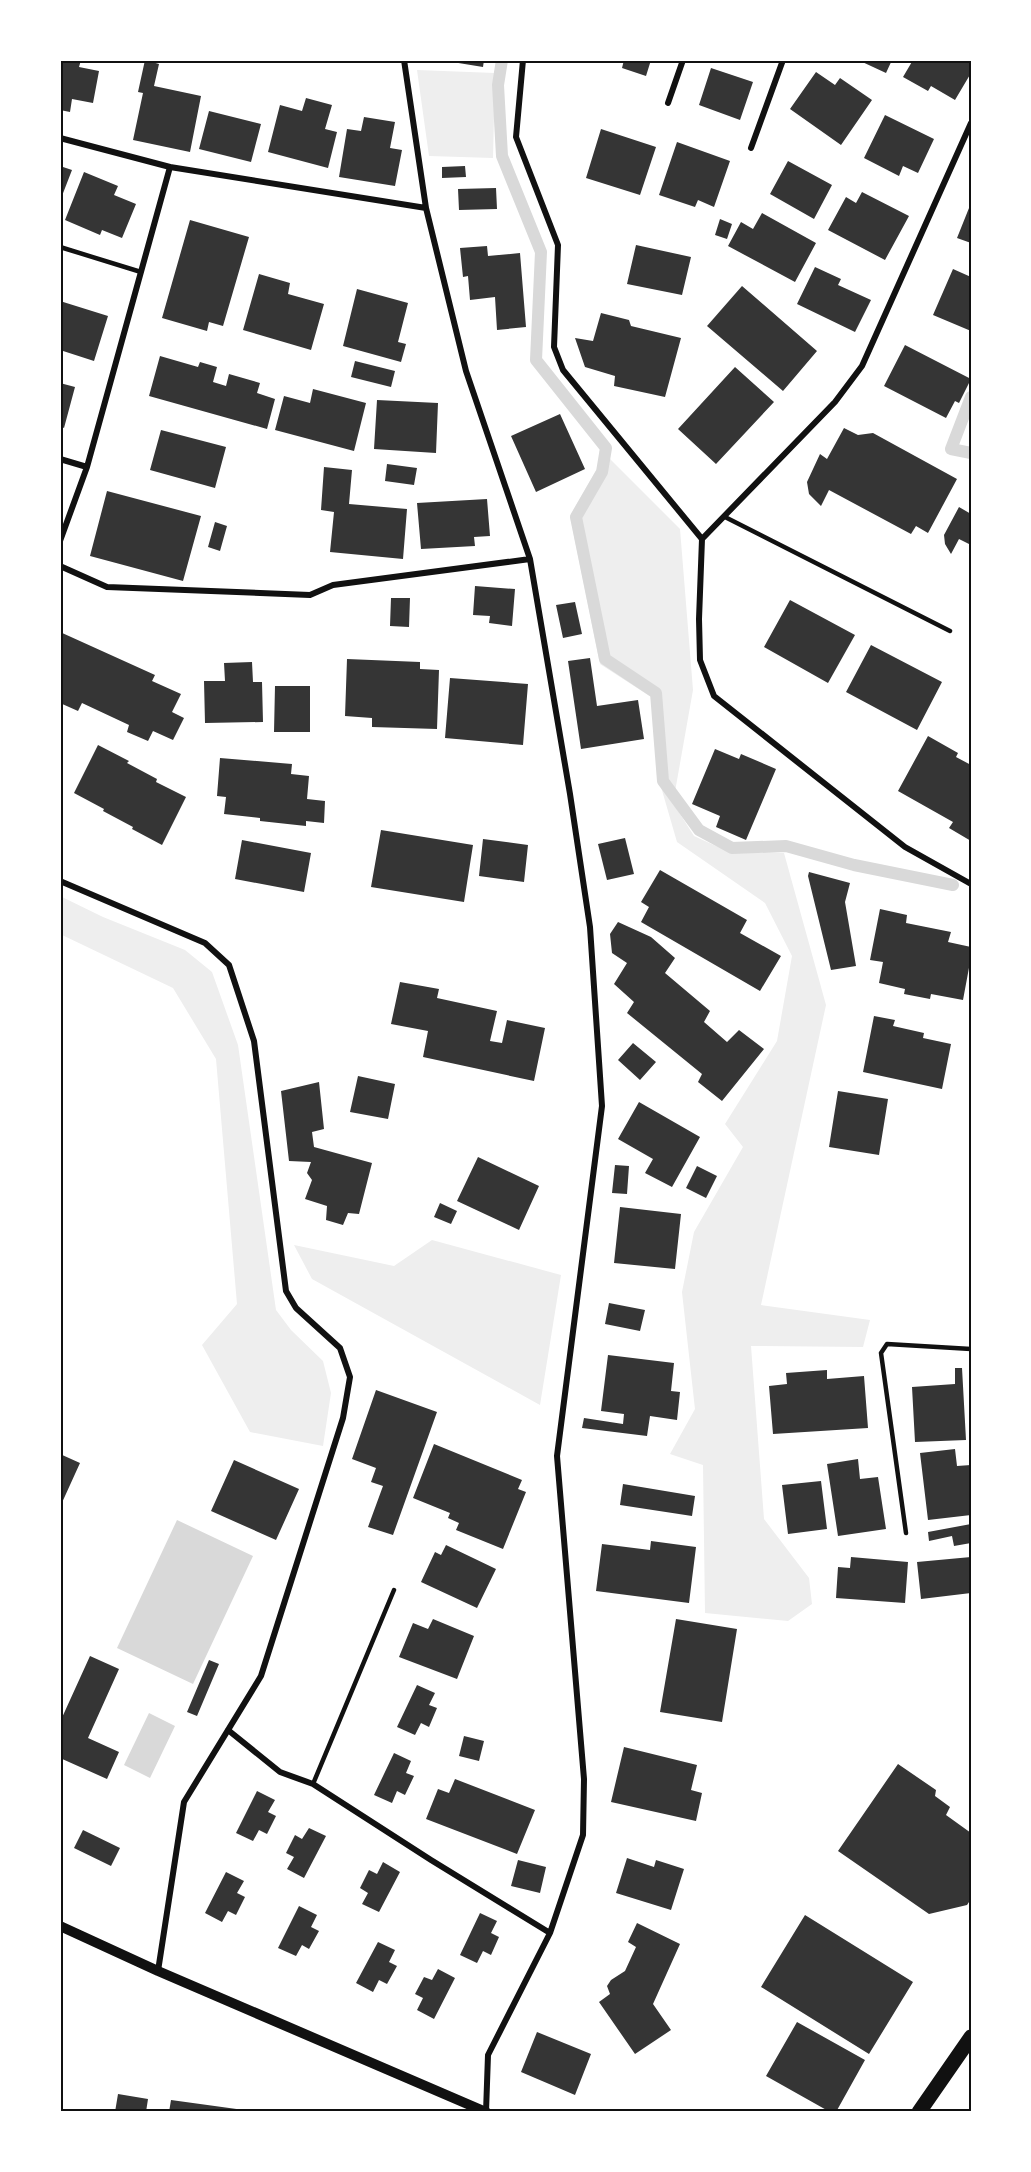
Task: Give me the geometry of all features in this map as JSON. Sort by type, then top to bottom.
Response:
[{"type":"main road","points":[[919,2112],[971,2037]]},
{"type":"street","points":[[60,1926],[486,2112],[488,2055],[550,1933],[583,1835],[584,1779],[557,1456],[602,1106],[590,927],[530,559],[466,370],[426,208],[404,60]]},
{"type":"street","points":[[523,60],[516,137],[558,245],[554,347],[563,370],[702,539],[700,660],[714,696],[905,847],[971,884]]},
{"type":"street","points":[[668,103],[683,60]]},
{"type":"street","points":[[751,148],[783,60]]},
{"type":"street","points":[[702,539],[835,402],[862,366],[971,123]]},
{"type":"street","points":[[60,138],[170,167],[426,208]]},
{"type":"street","points":[[60,541],[87,467],[170,167]]},
{"type":"street","points":[[60,459],[87,467]]},
{"type":"street","points":[[60,566],[107,587],[310,595],[333,585],[530,559]]},
{"type":"street","points":[[60,881],[205,943],[229,965],[254,1041],[286,1292],[296,1308],[340,1348],[350,1377],[343,1418],[261,1676],[184,1802],[159,1971]]},
{"type":"street","points":[[228,1730],[280,1772],[314,1784],[431,1860],[550,1933]]},
{"type":"lane","points":[[60,247],[141,273]]},
{"type":"lane","points":[[725,517],[950,631]]},
{"type":"lane","points":[[906,1533],[881,1353],[888,1344],[971,1348]]},
{"type":"lane","points":[[314,1784],[394,1590]]},
{"type":"shaded area","points":[[417,70],[495,73],[493,158],[429,156]]},
{"type":"shaded area","points":[[600,449],[680,529],[693,690],[673,803],[694,836],[729,852],[784,853],[826,1005],[761,1305],[870,1320],[863,1347],[751,1346],[764,1519],[809,1578],[812,1604],[788,1621],[705,1613],[703,1465],[670,1454],[695,1409],[682,1292],[694,1232],[743,1147],[725,1124],[777,1041],[792,956],[765,903],[677,842],[659,780],[651,697],[600,664],[570,516],[598,467]]},
{"type":"shaded area","points":[[60,896],[103,917],[185,950],[212,972],[238,1045],[276,1310],[291,1330],[323,1361],[331,1393],[323,1446],[250,1432],[202,1345],[237,1304],[216,1059],[173,988],[60,934]]},
{"type":"shaded area","points":[[432,1240],[561,1275],[540,1405],[312,1279],[294,1245],[394,1266]]},
{"type":"shaded area","points":[[177,1520],[253,1556],[193,1684],[117,1648]]},
{"type":"shaded area","points":[[149,1713],[175,1726],[150,1778],[124,1765]]},
{"type":"building","points":[[60,60],[81,60],[79,67],[99,71],[93,103],[72,99],[70,112],[60,110]]},
{"type":"building","points":[[145,60],[159,64],[154,86],[201,96],[190,152],[133,140],[143,93],[138,92]]},
{"type":"building","points":[[440,60],[484,60],[483,67]]},
{"type":"building","points":[[624,60],[651,60],[646,76],[622,68]]},
{"type":"building","points":[[858,60],[892,60],[886,73]]},
{"type":"building","points":[[913,60],[971,60],[971,73],[955,100],[931,86],[928,91],[903,77]]},
{"type":"building","points":[[711,68],[753,82],[740,120],[699,105]]},
{"type":"building","points":[[816,72],[835,85],[840,78],[872,100],[841,145],[790,109]]},
{"type":"building","points":[[306,98],[332,105],[325,129],[337,132],[328,168],[268,152],[280,105],[302,111]]},
{"type":"building","points":[[209,111],[261,124],[251,162],[199,149]]},
{"type":"building","points":[[885,115],[934,139],[918,173],[903,166],[899,176],[864,158]]},
{"type":"building","points":[[364,117],[395,122],[390,148],[402,150],[395,186],[339,177],[347,129],[361,131]]},
{"type":"building","points":[[601,129],[656,147],[640,195],[586,178]]},
{"type":"building","points":[[677,142],[730,161],[714,207],[698,200],[695,207],[659,195]]},
{"type":"building","points":[[788,161],[832,185],[814,219],[770,194]]},
{"type":"building","points":[[60,166],[72,170],[60,201]]},
{"type":"building","points":[[465,166],[466,177],[442,178],[442,167]]},
{"type":"building","points":[[84,172],[118,186],[114,195],[136,204],[122,238],[102,230],[100,235],[65,220]]},
{"type":"building","points":[[496,188],[497,209],[459,210],[458,189]]},
{"type":"building","points":[[862,192],[909,216],[885,260],[828,230],[846,197],[856,203]]},
{"type":"building","points":[[971,203],[971,243],[957,238]]},
{"type":"building","points":[[762,213],[816,243],[795,282],[728,246],[741,222],[753,229]]},
{"type":"building","points":[[720,219],[732,224],[727,239],[715,235]]},
{"type":"building","points":[[190,220],[249,237],[223,326],[209,322],[207,331],[162,318]]},
{"type":"building","points":[[636,245],[691,257],[682,295],[627,284]]},
{"type":"building","points":[[487,246],[488,256],[520,253],[526,327],[497,330],[495,297],[470,300],[468,276],[463,277],[460,248]]},
{"type":"building","points":[[815,267],[841,279],[838,285],[871,300],[855,332],[797,304]]},
{"type":"building","points":[[953,269],[971,277],[971,331],[933,315]]},
{"type":"building","points":[[259,274],[290,283],[288,294],[324,304],[311,350],[243,330]]},
{"type":"building","points":[[742,286],[817,351],[783,391],[707,326]]},
{"type":"building","points":[[357,289],[408,303],[398,342],[406,344],[401,362],[343,346]]},
{"type":"building","points":[[60,301],[108,316],[94,361],[60,350]]},
{"type":"building","points":[[601,313],[629,320],[631,326],[681,338],[665,397],[614,386],[615,376],[585,367],[575,338],[593,341]]},
{"type":"building","points":[[905,345],[971,379],[959,403],[955,401],[946,418],[884,386]]},
{"type":"building","points":[[160,356],[198,367],[200,362],[217,367],[213,382],[226,386],[229,374],[260,383],[257,393],[275,399],[267,429],[149,396]]},
{"type":"building","points":[[355,361],[395,371],[391,387],[351,377]]},
{"type":"building","points":[[735,367],[774,402],[716,464],[678,429]]},
{"type":"building","points":[[60,383],[75,387],[64,428],[60,426]]},
{"type":"building","points":[[313,389],[366,403],[354,451],[275,430],[284,396],[310,403]]},
{"type":"building","points":[[377,400],[438,403],[436,453],[374,449]]},
{"type":"building","points":[[560,414],[585,469],[536,492],[511,436]]},
{"type":"building","points":[[844,428],[858,435],[873,433],[957,479],[928,533],[916,526],[911,534],[829,490],[821,506],[809,494],[807,482],[820,454],[827,459]]},
{"type":"building","points":[[161,430],[226,447],[215,488],[150,470]]},
{"type":"building","points":[[387,464],[417,468],[414,485],[385,481]]},
{"type":"building","points":[[324,467],[352,470],[349,504],[407,509],[403,559],[330,552],[334,512],[321,510]]},
{"type":"building","points":[[107,491],[201,516],[183,581],[90,556]]},
{"type":"building","points":[[487,499],[490,536],[474,537],[475,546],[421,549],[417,503]]},
{"type":"building","points":[[959,507],[971,514],[971,545],[959,539],[951,554],[945,544],[944,535]]},
{"type":"building","points":[[215,522],[227,526],[220,551],[208,547]]},
{"type":"building","points":[[475,586],[515,589],[512,626],[489,623],[490,616],[473,615]]},
{"type":"building","points":[[391,598],[410,598],[409,627],[390,626]]},
{"type":"building","points":[[790,600],[855,635],[828,683],[764,647]]},
{"type":"building","points":[[575,602],[582,634],[563,638],[556,605]]},
{"type":"building","points":[[60,632],[155,675],[152,681],[181,694],[172,712],[184,718],[173,740],[153,731],[148,741],[127,732],[129,725],[82,703],[78,711],[60,703]]},
{"type":"building","points":[[871,645],[942,682],[917,730],[846,692]]},
{"type":"building","points":[[590,658],[597,706],[638,700],[644,739],[581,749],[568,661]]},
{"type":"building","points":[[347,659],[420,662],[420,669],[439,670],[437,729],[372,727],[372,718],[345,716]]},
{"type":"building","points":[[252,662],[253,682],[262,682],[263,722],[205,723],[204,681],[225,681],[224,663]]},
{"type":"building","points":[[450,678],[528,684],[523,745],[445,738]]},
{"type":"building","points":[[275,686],[310,686],[310,732],[274,732]]},
{"type":"building","points":[[928,736],[958,753],[956,757],[971,765],[971,841],[949,828],[953,822],[898,791]]},
{"type":"building","points":[[98,745],[129,761],[127,763],[157,779],[156,782],[186,797],[162,845],[74,793]]},
{"type":"building","points":[[715,749],[739,759],[741,754],[776,769],[746,840],[716,827],[720,816],[692,804]]},
{"type":"building","points":[[220,758],[292,764],[291,774],[309,776],[307,799],[325,801],[324,823],[306,821],[306,826],[224,814],[226,797],[217,796]]},
{"type":"building","points":[[381,830],[473,845],[464,902],[371,887]]},
{"type":"building","points":[[625,838],[634,874],[607,880],[598,844]]},
{"type":"building","points":[[483,839],[528,845],[524,882],[479,876]]},
{"type":"building","points":[[242,840],[311,853],[304,892],[235,879]]},
{"type":"building","points":[[660,870],[747,920],[740,933],[781,956],[760,991],[641,922],[649,907],[641,902]]},
{"type":"building","points":[[809,872],[850,883],[845,902],[856,966],[831,970],[808,876]]},
{"type":"building","points":[[880,909],[907,915],[906,923],[951,932],[948,942],[971,947],[963,1000],[931,994],[930,999],[904,994],[905,989],[879,983],[883,962],[870,960]]},
{"type":"building","points":[[618,922],[651,937],[675,958],[665,973],[710,1011],[704,1022],[727,1042],[739,1030],[764,1049],[722,1101],[698,1082],[702,1074],[627,1013],[634,1002],[614,984],[627,963],[612,953],[610,934]]},
{"type":"building","points":[[400,982],[439,989],[437,998],[497,1011],[490,1041],[502,1043],[507,1020],[545,1028],[534,1081],[423,1057],[428,1031],[391,1024]]},
{"type":"building","points":[[874,1016],[895,1020],[893,1026],[924,1033],[923,1038],[951,1044],[942,1089],[863,1072]]},
{"type":"building","points":[[633,1043],[656,1062],[640,1080],[618,1060]]},
{"type":"building","points":[[358,1076],[395,1084],[388,1119],[350,1112]]},
{"type":"building","points":[[319,1082],[324,1129],[312,1132],[314,1147],[372,1163],[359,1214],[348,1213],[343,1225],[326,1220],[327,1206],[305,1199],[312,1180],[307,1173],[311,1162],[289,1161],[281,1091]]},
{"type":"building","points":[[838,1091],[888,1099],[879,1155],[829,1147]]},
{"type":"building","points":[[639,1102],[700,1137],[672,1187],[645,1173],[653,1159],[618,1139]]},
{"type":"building","points":[[478,1157],[539,1186],[519,1230],[457,1201]]},
{"type":"building","points":[[615,1165],[629,1166],[627,1194],[612,1193]]},
{"type":"building","points":[[697,1166],[717,1176],[706,1198],[686,1188]]},
{"type":"building","points":[[440,1203],[457,1211],[451,1224],[434,1217]]},
{"type":"building","points":[[620,1207],[681,1214],[675,1269],[614,1263]]},
{"type":"building","points":[[609,1303],[645,1310],[640,1331],[605,1324]]},
{"type":"building","points":[[608,1355],[674,1363],[671,1391],[680,1392],[677,1420],[650,1416],[647,1436],[582,1428],[584,1418],[623,1424],[624,1414],[601,1411]]},
{"type":"building","points":[[955,1368],[962,1368],[966,1440],[915,1442],[912,1387],[955,1384]]},
{"type":"building","points":[[827,1370],[827,1379],[864,1376],[868,1428],[773,1434],[769,1386],[787,1384],[786,1373]]},
{"type":"building","points":[[376,1390],[437,1412],[393,1535],[368,1527],[383,1486],[371,1482],[376,1468],[352,1459]]},
{"type":"building","points":[[434,1444],[522,1480],[518,1489],[526,1492],[503,1549],[456,1530],[459,1523],[448,1518],[450,1513],[413,1498]]},
{"type":"building","points":[[955,1449],[957,1466],[971,1465],[971,1515],[928,1520],[920,1453]]},
{"type":"building","points":[[60,1454],[80,1463],[60,1507]]},
{"type":"building","points":[[858,1459],[860,1479],[878,1477],[886,1529],[838,1536],[827,1464]]},
{"type":"building","points":[[234,1460],[299,1489],[276,1540],[211,1511]]},
{"type":"building","points":[[821,1481],[827,1529],[788,1534],[782,1485]]},
{"type":"building","points":[[623,1484],[695,1496],[692,1516],[620,1505]]},
{"type":"building","points":[[971,1524],[971,1543],[954,1546],[952,1536],[929,1541],[928,1532]]},
{"type":"building","points":[[651,1541],[696,1547],[689,1603],[596,1591],[602,1544],[650,1550]]},
{"type":"building","points":[[446,1545],[496,1569],[477,1608],[421,1582],[435,1552],[441,1555]]},
{"type":"building","points":[[851,1557],[908,1562],[905,1603],[836,1598],[838,1567],[850,1568]]},
{"type":"building","points":[[971,1557],[971,1593],[921,1599],[917,1562]]},
{"type":"building","points":[[433,1619],[474,1636],[457,1679],[399,1657],[413,1623],[428,1629]]},
{"type":"building","points":[[676,1619],[737,1629],[722,1722],[660,1712]]},
{"type":"building","points":[[90,1656],[119,1669],[88,1738],[119,1752],[107,1779],[60,1758],[60,1722]]},
{"type":"building","points":[[209,1660],[219,1664],[197,1716],[187,1712]]},
{"type":"building","points":[[417,1685],[435,1693],[429,1705],[437,1708],[429,1727],[421,1723],[415,1735],[397,1727]]},
{"type":"building","points":[[464,1736],[484,1741],[479,1761],[459,1756]]},
{"type":"building","points":[[624,1747],[697,1765],[691,1790],[702,1793],[696,1821],[611,1802]]},
{"type":"building","points":[[394,1753],[411,1761],[406,1773],[414,1776],[405,1795],[397,1791],[392,1803],[374,1795]]},
{"type":"building","points":[[898,1764],[936,1790],[935,1796],[950,1807],[946,1815],[971,1833],[971,1899],[967,1905],[929,1914],[838,1851]]},
{"type":"building","points":[[455,1779],[535,1810],[517,1854],[426,1819],[438,1789],[449,1793]]},
{"type":"building","points":[[257,1791],[275,1800],[268,1812],[276,1816],[267,1834],[259,1830],[253,1841],[236,1833]]},
{"type":"building","points":[[309,1828],[326,1836],[304,1878],[287,1869],[294,1857],[286,1853],[295,1835],[302,1839]]},
{"type":"building","points":[[83,1830],[120,1848],[111,1866],[74,1848]]},
{"type":"building","points":[[627,1858],[654,1867],[656,1860],[684,1869],[671,1910],[616,1893]]},
{"type":"building","points":[[518,1860],[546,1867],[540,1893],[511,1886]]},
{"type":"building","points":[[383,1862],[400,1872],[379,1912],[362,1904],[368,1893],[360,1888],[369,1870],[377,1874]]},
{"type":"building","points":[[226,1872],[244,1881],[237,1893],[245,1897],[236,1915],[228,1911],[222,1922],[205,1913]]},
{"type":"building","points":[[299,1906],[317,1915],[311,1927],[319,1931],[309,1949],[302,1945],[296,1956],[278,1948]]},
{"type":"building","points":[[480,1913],[497,1921],[491,1933],[499,1937],[491,1955],[483,1951],[477,1963],[460,1955]]},
{"type":"building","points":[[805,1915],[913,1982],[869,2054],[761,1987]]},
{"type":"building","points":[[637,1923],[680,1944],[653,2004],[671,2030],[635,2054],[599,2002],[610,1994],[607,1986],[611,1980],[625,1971],[636,1947],[628,1942]]},
{"type":"building","points":[[378,1942],[395,1950],[389,1962],[397,1966],[387,1984],[379,1980],[373,1992],[356,1983]]},
{"type":"building","points":[[438,1969],[455,1978],[434,2019],[417,2010],[423,1998],[415,1994],[424,1977],[432,1980]]},
{"type":"building","points":[[797,2022],[865,2060],[836,2112],[830,2112],[766,2076]]},
{"type":"building","points":[[537,2032],[591,2054],[575,2095],[521,2072]]},
{"type":"building","points":[[118,2094],[148,2099],[146,2112],[115,2112]]},
{"type":"building","points":[[171,2100],[251,2111],[251,2112],[169,2112]]},
{"type":"waterway","points":[[502,60],[498,85],[502,156],[541,252],[536,360],[606,448],[602,472],[576,517],[605,659],[656,693],[663,781],[699,830],[732,848],[786,846],[854,865],[953,885]]},
{"type":"waterway","points":[[971,397],[951,449],[971,453]]}]
